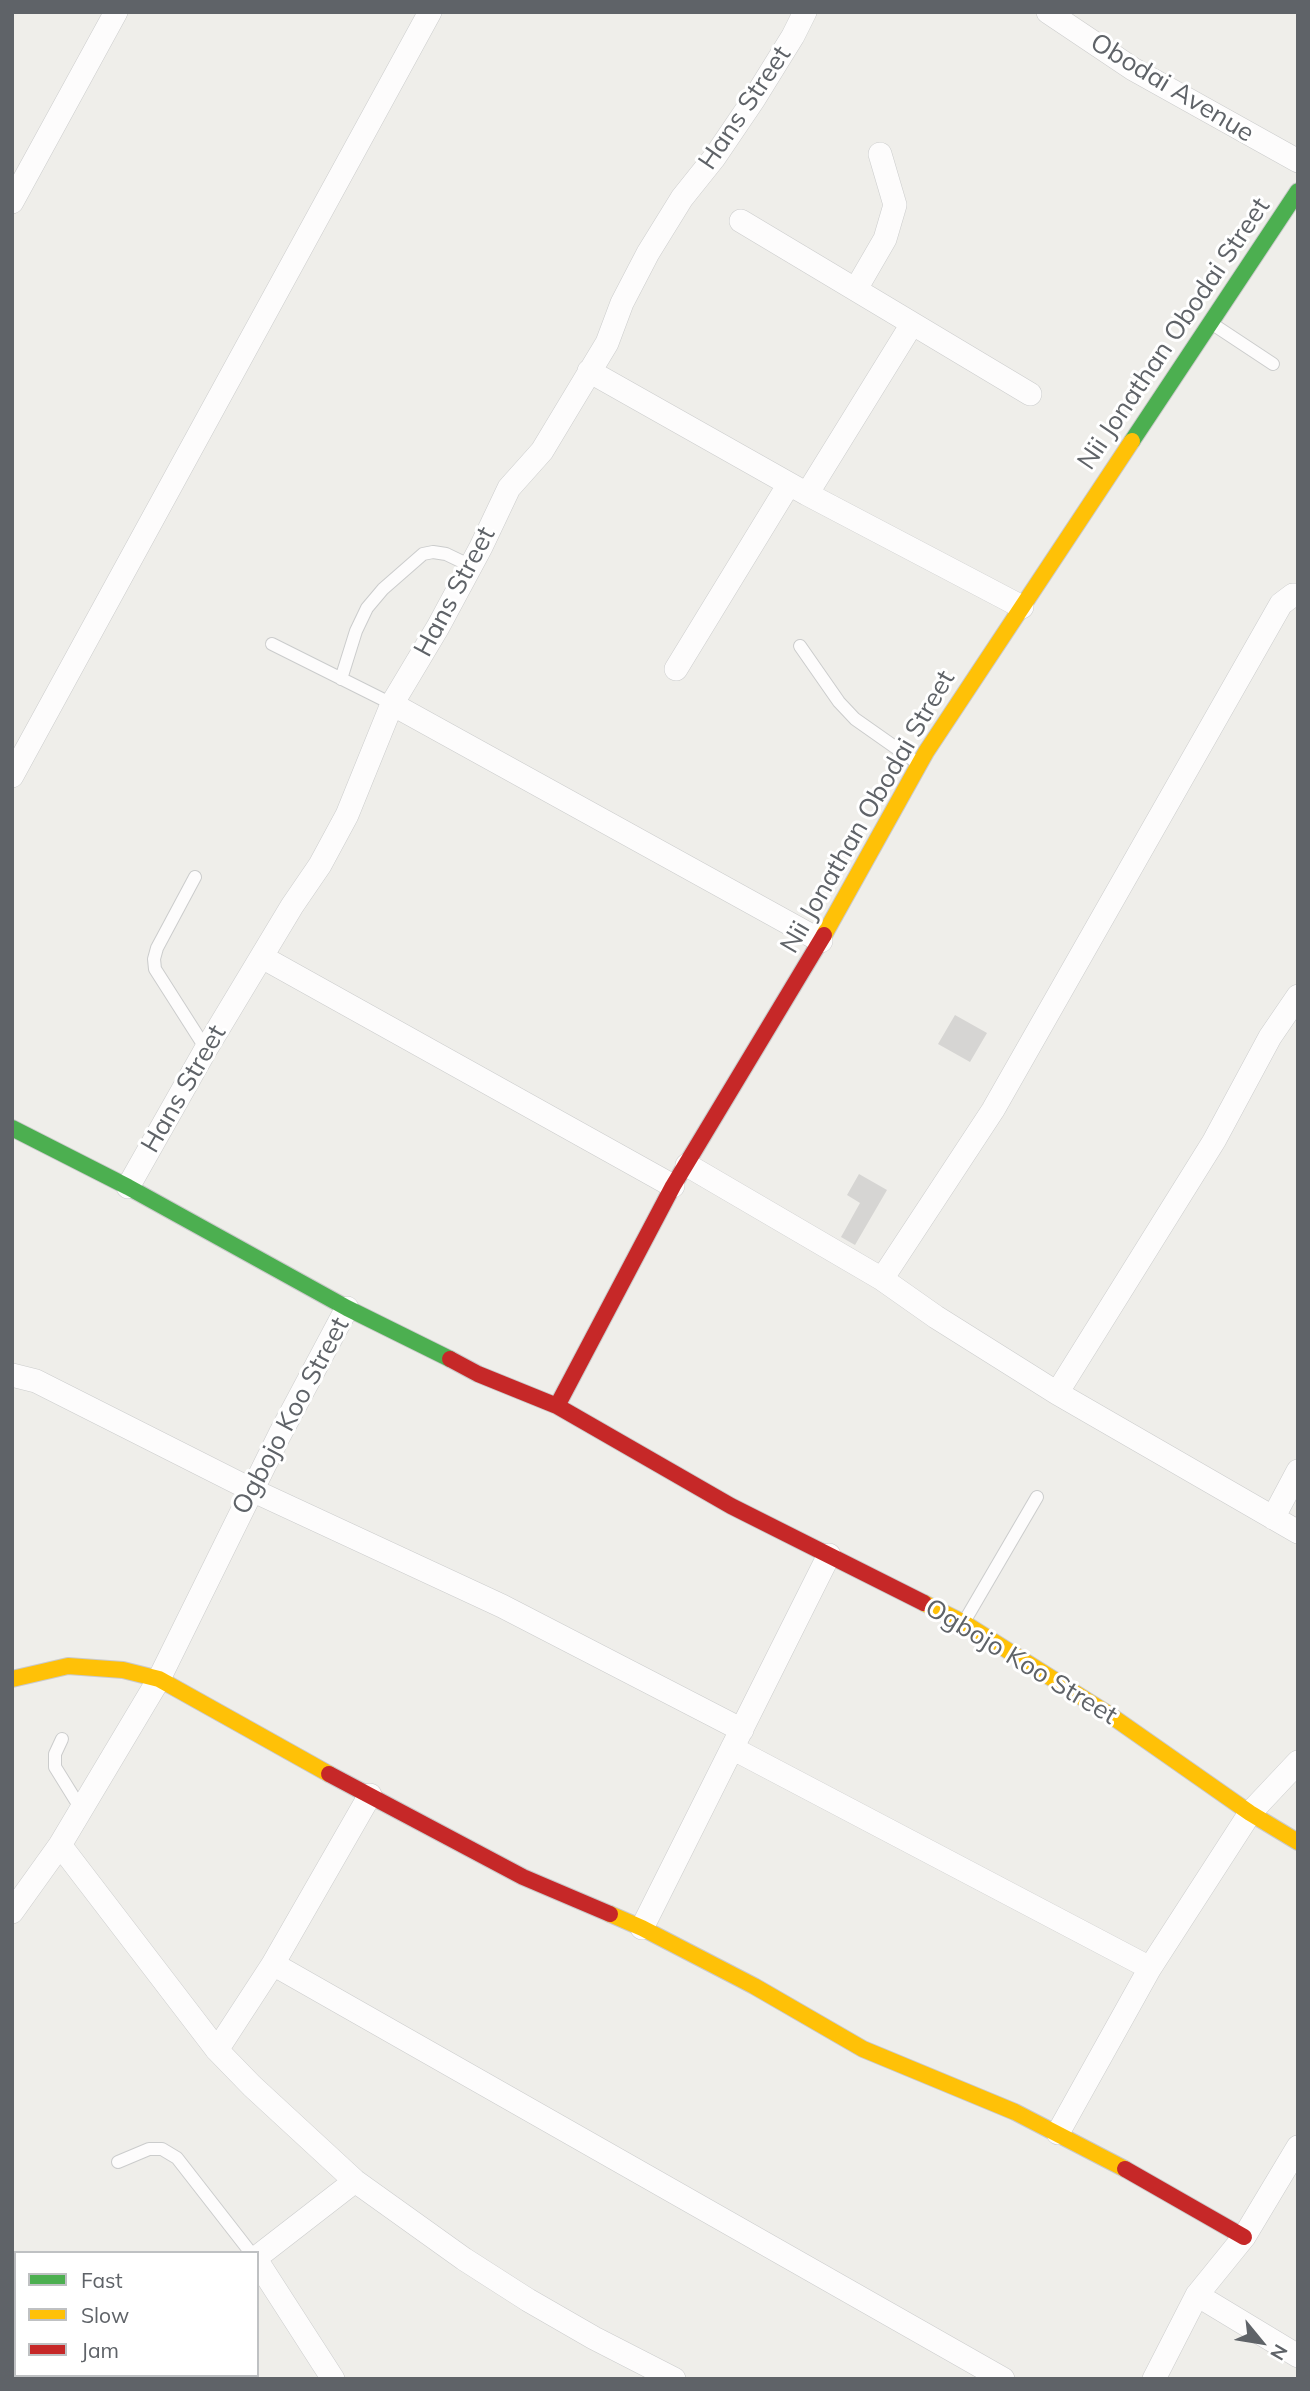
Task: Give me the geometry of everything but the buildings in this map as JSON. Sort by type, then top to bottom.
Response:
[{"type":"street","points":[[12,202],[116,12]]},
{"type":"street","points":[[12,776],[430,12]]},
{"type":"street","name":"Hans Street","points":[[128,1187],[206,1049],[320,865],[347,815],[392,704],[438,627],[509,488],[541,451],[607,342],[622,303],[648,253],[682,198],[754,99],[805,12]]},
{"type":"street","name":"Obodai Avenue","points":[[1048,12],[1133,69],[1298,161]]},
{"type":"street","points":[[856,289],[885,239],[895,205],[880,154]]},
{"type":"street","name":"Nii Jonathan Obodai Street","points":[[556,1406],[673,1186],[821,941],[919,764],[1298,191]]},
{"type":"street","points":[[741,221],[1030,394]]},
{"type":"street","points":[[676,669],[912,324]]},
{"type":"street","points":[[589,370],[798,489],[1022,607]]},
{"type":"street","points":[[881,1279],[993,1110],[1281,604],[1293,595],[1298,595]]},
{"type":"street","points":[[392,704],[821,941]]},
{"type":"street","points":[[262,957],[673,1186]]},
{"type":"street","points":[[1057,1393],[1214,1140],[1270,1037],[1298,996]]},
{"type":"street","points":[[12,1128],[128,1187],[346,1308]]},
{"type":"street","points":[[687,1165],[881,1279],[1057,1393],[1298,1532]]},
{"type":"street","name":"Ogbojo Koo Street","points":[[12,1912],[60,1845],[159,1679],[346,1308],[397,1331],[478,1374],[556,1406],[731,1506],[964,1623],[1110,1715],[1250,1813],[1298,1842]]},
{"type":"street","points":[[12,1375],[36,1381],[252,1490],[502,1606],[1150,1968]]},
{"type":"street","points":[[1273,1518],[1298,1471]]},
{"type":"street","points":[[642,1928],[830,1555]]},
{"type":"street","points":[[12,1679],[68,1666],[123,1670],[159,1679],[523,1877],[642,1928],[754,1986],[863,2049],[1015,2112],[1058,2133],[1244,2237]]},
{"type":"street","points":[[1058,2133],[1150,1968],[1250,1813],[1298,1762]]},
{"type":"street","points":[[217,2050],[273,1964],[370,1795]]},
{"type":"street","points":[[60,1845],[217,2050],[355,2181],[464,2259],[528,2300],[674,2379]]},
{"type":"street","points":[[273,1964],[1003,2379]]},
{"type":"street","points":[[1154,2379],[1197,2295],[1244,2237],[1298,2147]]},
{"type":"street","points":[[259,2257],[355,2181]]},
{"type":"street","points":[[259,2262],[333,2379]]},
{"type":"street","points":[[1197,2295],[1298,2356]]},
{"type":"lane","points":[[1210,323],[1273,363]]},
{"type":"lane","points":[[341,679],[356,631],[367,608],[393,580],[423,554],[433,552],[446,554],[471,566]]},
{"type":"lane","points":[[272,644],[392,704]]},
{"type":"lane","points":[[800,646],[839,702],[855,719],[919,764]]},
{"type":"lane","points":[[195,877],[157,948],[154,959],[155,969],[206,1049]]},
{"type":"lane","points":[[964,1623],[1037,1497]]},
{"type":"lane","points":[[62,1739],[55,1754],[55,1767],[81,1809]]},
{"type":"lane","points":[[118,2162],[149,2149],[162,2149],[177,2158],[249,2251]]},
{"type":"traffic: fast","points":[[1132,441],[1298,191]]},
{"type":"traffic: fast","points":[[12,1128],[128,1187],[347,1308],[450,1359]]},
{"type":"traffic: slow","points":[[824,935],[926,752],[1132,441]]},
{"type":"traffic: slow","points":[[924,1603],[964,1623],[1110,1715],[1250,1813],[1298,1842]]},
{"type":"traffic: slow","points":[[12,1679],[68,1666],[123,1670],[159,1679],[329,1774]]},
{"type":"traffic: slow","points":[[610,1914],[754,1986],[863,2049],[1015,2112],[1125,2169]]},
{"type":"traffic: jam","points":[[557,1406],[673,1186],[824,935]]},
{"type":"traffic: jam","points":[[450,1359],[478,1374],[557,1406],[731,1506],[924,1603]]},
{"type":"traffic: jam","points":[[329,1774],[523,1877],[610,1914]]},
{"type":"traffic: jam","points":[[1125,2169],[1244,2237]]}]
